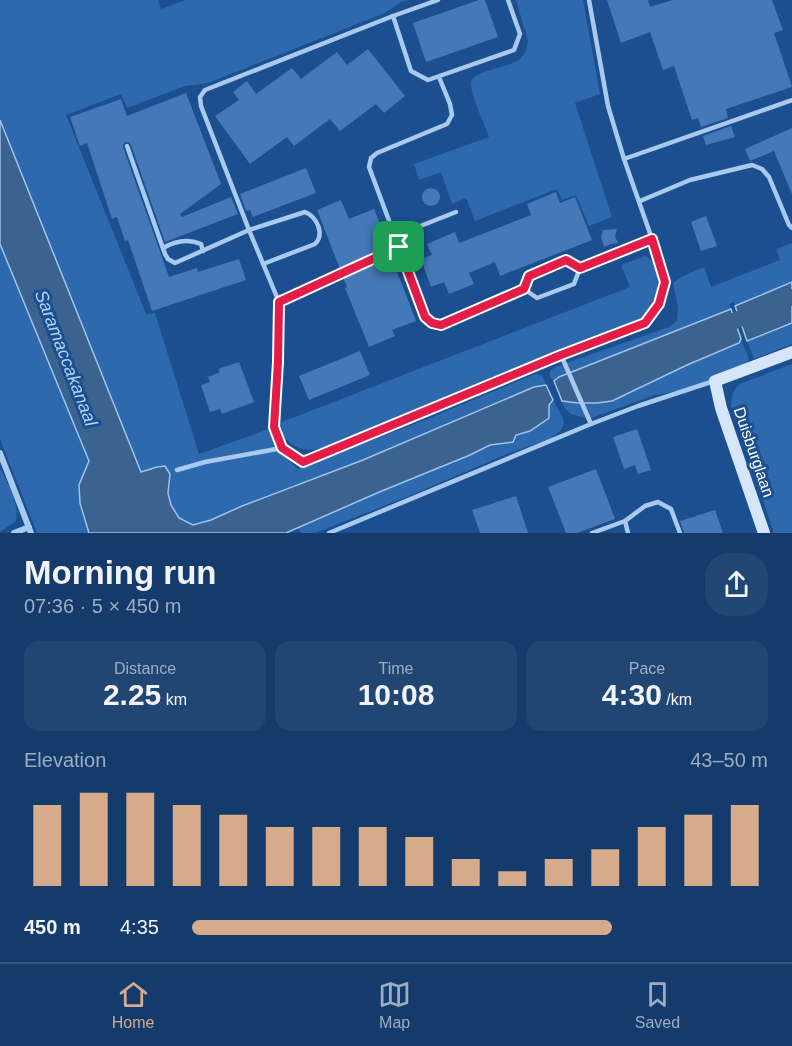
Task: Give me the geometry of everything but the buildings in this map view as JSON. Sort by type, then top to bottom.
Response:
[{"type":"street","points":[[715,381],[792,352]]},
{"type":"street","name":"Duisburglaan","points":[[715,381],[721,408],[764,533]]},
{"type":"street","points":[[0,453],[30,530],[14,533]]},
{"type":"lane","points":[[438,0],[205,90],[200,97],[201,106],[279,302],[274,427],[282,448],[303,462],[561,355],[645,323],[659,304],[665,282],[608,106],[589,0]]},
{"type":"lane","points":[[393,16],[411,71],[428,80],[514,50],[520,34],[508,0]]},
{"type":"lane","points":[[439,77],[452,115],[447,124],[377,153],[371,158],[369,167],[425,317],[432,323],[441,325],[524,289],[529,276],[566,260],[580,268]]},
{"type":"lane","points":[[624,159],[792,100]]},
{"type":"lane","points":[[127,146],[163,248],[168,259],[175,263],[249,230],[305,212],[309,213],[320,231],[319,240],[315,244],[263,264]]},
{"type":"lane","points":[[640,201],[690,180],[752,165],[762,169],[769,177],[792,228]]},
{"type":"lane","points":[[395,236],[456,212]]},
{"type":"lane","points":[[524,289],[537,298],[574,284],[580,268],[652,239]]},
{"type":"lane","points":[[163,248],[178,241],[193,240],[201,244],[203,251]]},
{"type":"lane","points":[[279,302],[399,247]]},
{"type":"lane","points":[[561,355],[591,424]]},
{"type":"lane","points":[[329,533],[591,424],[715,381]]},
{"type":"lane","points":[[177,470],[205,462],[282,448]]},
{"type":"lane","points":[[592,533],[625,521],[645,506],[658,502],[671,509],[680,533]]},
{"type":"lane","points":[[625,521],[628,533]]},
{"type":"shaded area","points":[[0,0],[158,0],[161,9],[186,0],[409,0],[401,2],[385,13],[208,83],[185,86],[127,108],[121,94],[66,115],[146,314],[155,313],[199,454],[269,429],[288,460],[298,469],[535,374],[542,375],[546,385],[534,387],[363,460],[211,520],[193,525],[180,519],[172,508],[169,491],[170,474],[157,467],[141,473],[0,120]]},
{"type":"shaded area","points":[[516,0],[583,0],[600,94],[575,103],[612,217],[589,226],[576,195],[562,200],[557,189],[475,221],[466,198],[452,204],[441,172],[419,180],[414,164],[489,137],[475,102],[471,83],[478,75],[516,62],[524,54],[528,41]]},
{"type":"shaded area","points":[[792,243],[792,282],[735,306],[734,302],[729,304],[731,309],[559,377],[554,381],[550,377],[550,371],[555,367],[669,327],[677,321],[678,308],[673,283],[683,276],[704,267],[711,287],[780,260],[776,249]]},
{"type":"shaded area","points":[[0,244],[89,462],[79,485],[80,503],[89,533],[37,533],[0,439]]},
{"type":"shaded area","points":[[645,256],[657,271],[656,292],[650,308],[631,325],[338,444],[311,450],[298,448],[287,440],[278,428],[277,424],[630,287],[621,265]]},
{"type":"shaded area","points":[[792,323],[792,344],[754,359],[747,341]]},
{"type":"shaded area","points":[[741,339],[749,359],[747,363],[689,389],[655,395],[588,419],[571,414],[562,402],[612,401],[739,343]]},
{"type":"shaded area","points":[[792,364],[792,533],[774,533],[731,402],[734,391],[740,384]]},
{"type":"shaded area","points":[[553,400],[564,424],[560,431],[550,439],[512,452],[315,533],[301,533],[297,528],[490,445],[513,442],[516,435],[530,431]]},
{"type":"shaded area","points":[[0,467],[12,494],[17,514],[16,521],[0,532]]},
{"type":"water","name":"Saramaccakanaal","points":[[0,120],[141,472],[165,466],[170,474],[168,493],[171,505],[179,518],[193,525],[211,520],[363,460],[534,387],[546,385],[553,400],[549,405],[549,418],[530,431],[516,435],[513,442],[490,445],[286,533],[89,533],[80,503],[79,485],[89,461],[0,244]]},
{"type":"water","points":[[792,282],[792,323],[747,341],[735,306]]},
{"type":"water","points":[[731,309],[741,339],[739,343],[612,401],[578,403],[562,401],[554,381],[559,377]]},
{"type":"waterway","points":[[715,329],[792,297]]},
{"type":"route","points":[[652,239],[665,282],[659,304],[645,323],[561,355],[303,462],[282,448],[274,427],[279,302],[399,247],[425,317],[432,323],[441,325],[524,289],[529,276],[566,260],[580,268],[652,239]]}]
